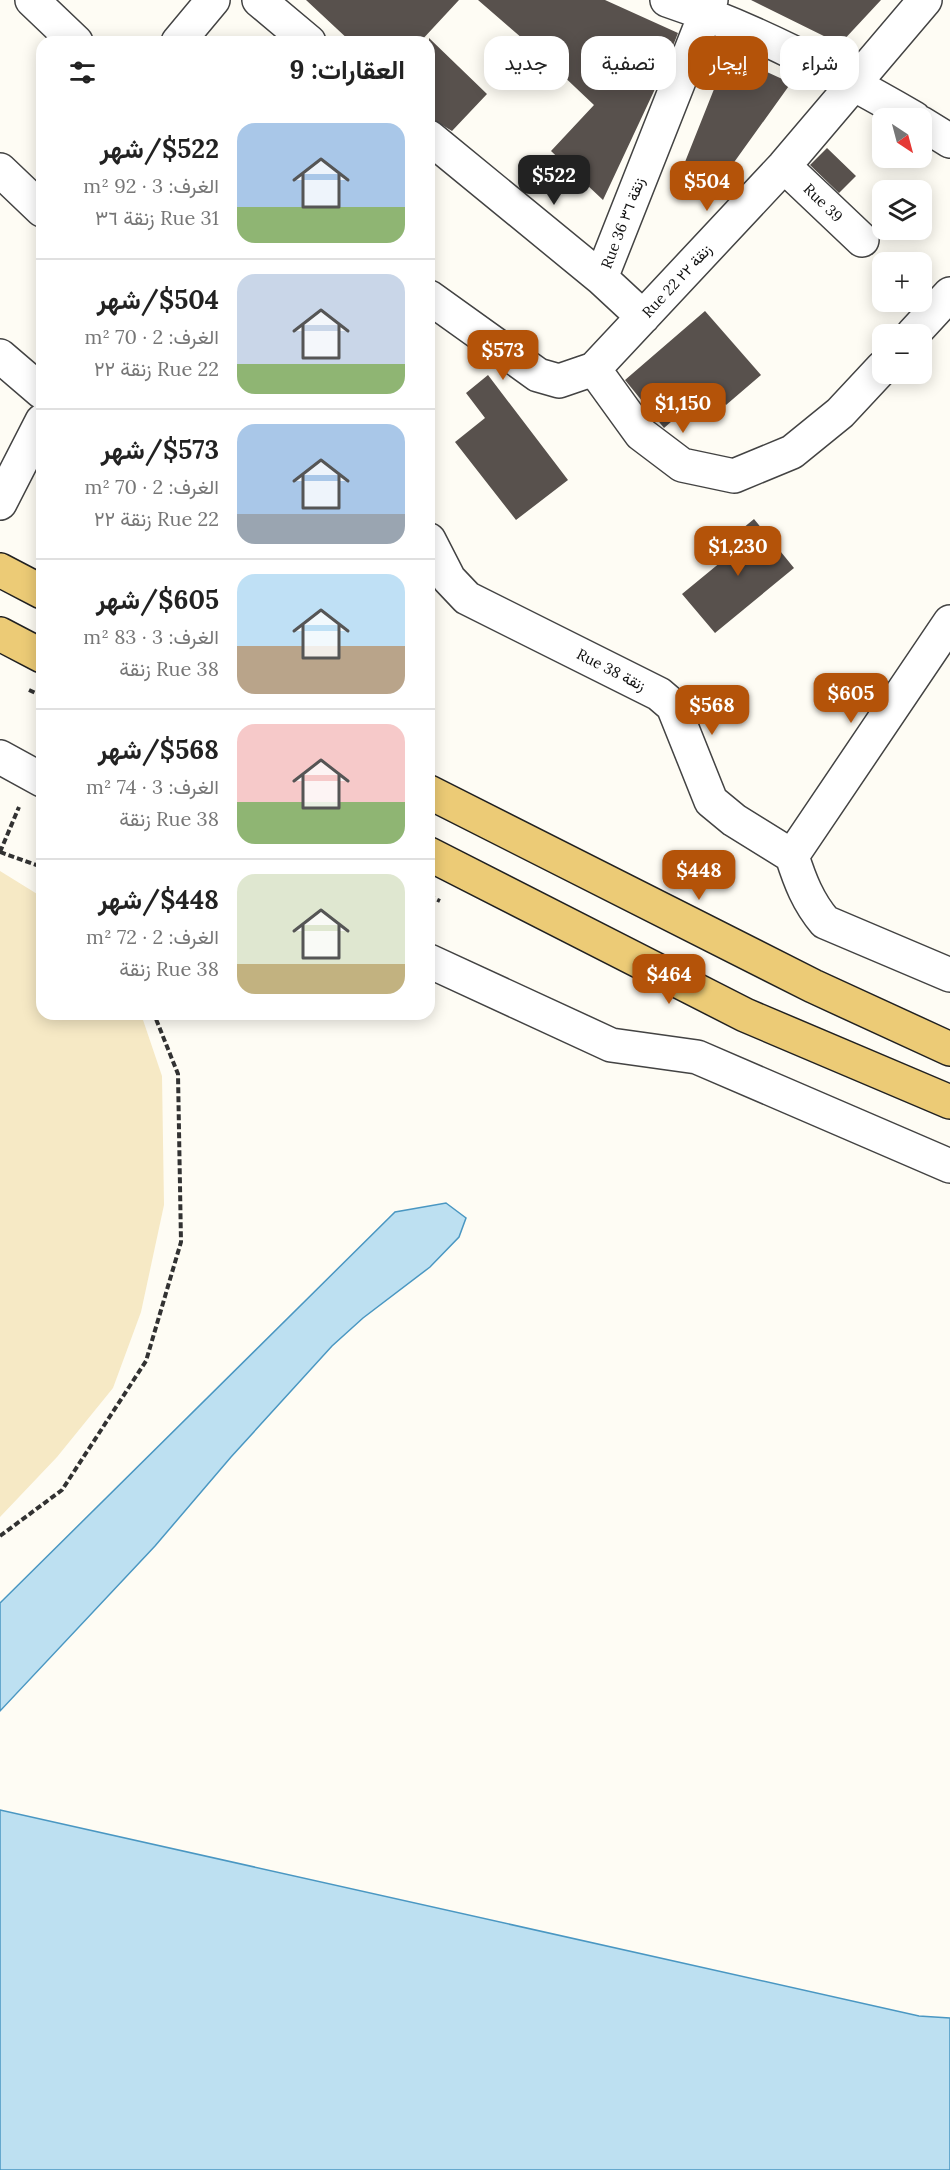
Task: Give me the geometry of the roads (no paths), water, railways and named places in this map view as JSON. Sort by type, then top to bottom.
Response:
[{"type":"main road","points":[[0,570],[36,589]]},
{"type":"main road","points":[[0,634],[36,653]]},
{"type":"main road","points":[[435,795],[802,980],[950,1049]]},
{"type":"main road","points":[[435,857],[745,1015],[950,1102]]},
{"type":"street","points":[[32,0],[70,36]]},
{"type":"street","points":[[183,36],[213,0]]},
{"type":"street","points":[[259,0],[302,36]]},
{"type":"street","points":[[667,0],[709,7],[780,45]]},
{"type":"street","name":"Rue 22 زنقة ٢٢","points":[[859,76],[925,0]]},
{"type":"street","name":"Rue 36 زنقة ٣٦","points":[[601,278],[709,7]]},
{"type":"street","points":[[859,86],[897,108]]},
{"type":"street","name":"Rue 22 زنقة ٢٢","points":[[594,369],[784,166],[847,90]]},
{"type":"street","points":[[932,130],[950,141]]},
{"type":"street","points":[[435,142],[601,278],[643,317]]},
{"type":"street","name":"Rue 39","points":[[784,166],[862,240]]},
{"type":"street","points":[[0,170],[36,204]]},
{"type":"street","points":[[922,324],[950,294]]},
{"type":"street","points":[[435,301],[538,375],[559,381],[594,369],[641,434],[682,465],[734,477],[792,452],[840,413],[872,379]]},
{"type":"street","points":[[0,356],[36,387]]},
{"type":"street","points":[[0,503],[36,433]]},
{"type":"street","name":"Rue 38 زنقة","points":[[435,552],[449,579],[467,598],[659,694],[673,706],[711,801],[734,820],[792,856]]},
{"type":"street","points":[[950,622],[792,856],[802,887],[814,909],[825,922],[950,975]]},
{"type":"street","points":[[0,757],[36,777]]},
{"type":"street","points":[[435,964],[612,1045],[697,1057],[950,1166]]},
{"type":"water","points":[[446,1203],[466,1218],[459,1237],[430,1267],[363,1318],[332,1346],[231,1457],[155,1546],[0,1711],[0,1603],[395,1212]]},
{"type":"water","points":[[0,1810],[919,2016],[950,2018],[950,2170],[0,2170]]}]
